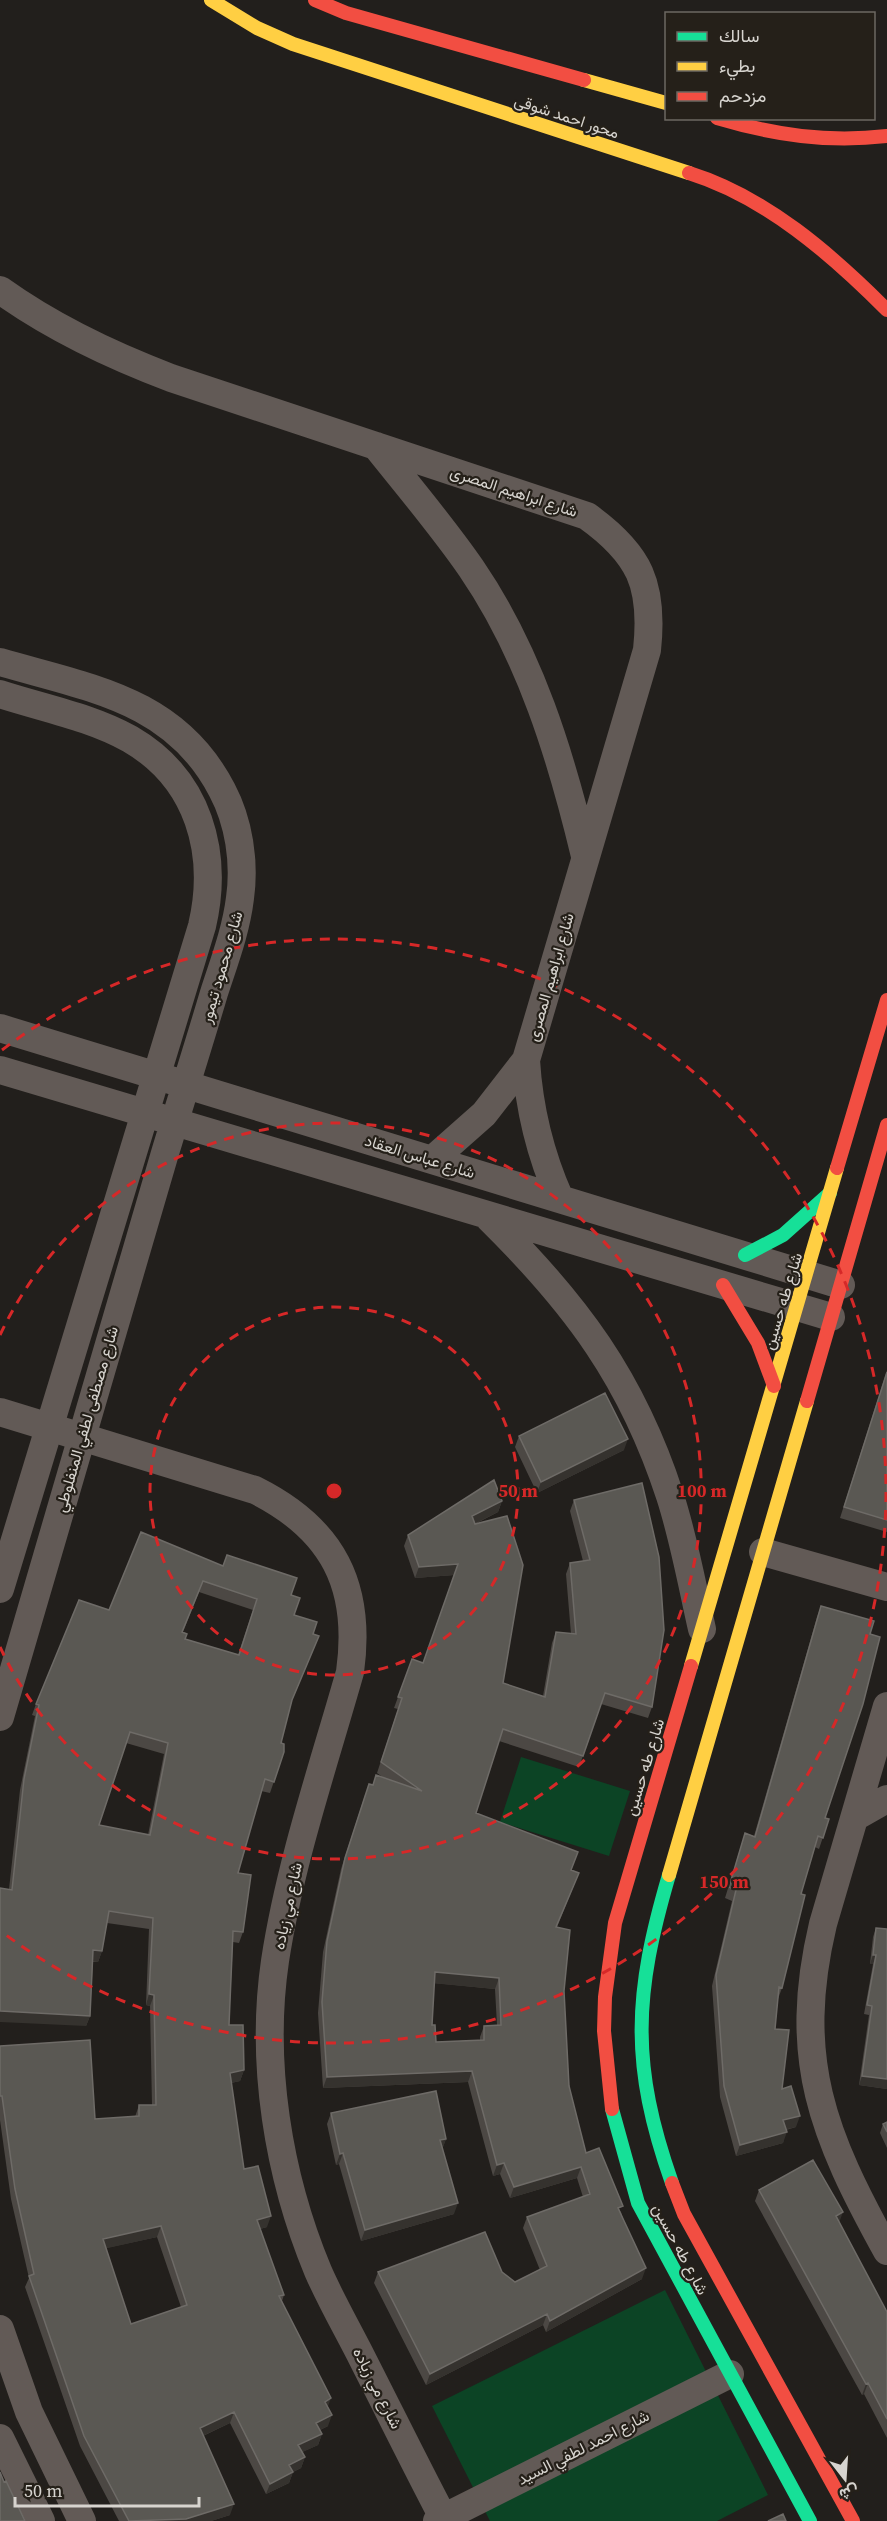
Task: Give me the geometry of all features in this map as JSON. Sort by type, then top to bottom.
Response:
[{"type":"street","name":"محور احمد شوقى","points":[[212,0],[257,28],[293,44],[706,178],[755,203],[801,233],[848,272],[887,310]]},
{"type":"street","points":[[315,0],[346,13],[665,103]]},
{"type":"street","points":[[723,120],[750,129],[805,139],[861,140],[887,136]]},
{"type":"street","name":"شارع ابراهيم المصرى","points":[[0,290],[69,334],[115,357],[171,378],[587,516],[613,534],[633,558],[646,588],[650,619],[647,650],[526,1060],[484,1114],[432,1160]]},
{"type":"street","points":[[376,446],[472,569],[511,637],[546,719],[568,782],[585,858]]},
{"type":"street","name":"شارع محمود تيمور","points":[[0,662],[118,696],[151,712],[180,734],[198,754],[223,792],[236,826],[242,861],[241,897],[233,933],[174,1122]]},
{"type":"street","name":"شارع محمود تيمور","points":[[0,694],[103,726],[131,740],[156,758],[177,780],[193,806],[204,835],[208,896],[143,1112]]},
{"type":"street","name":"شارع طه حسين","points":[[810,2521],[638,2203],[619,2146],[611,2112],[604,2065],[603,2017],[606,1970],[615,1923],[887,1000]]},
{"type":"street","name":"شارع عباس العقاد","points":[[0,1028],[841,1285]]},
{"type":"street","name":"شارع ابراهيم المصرى","points":[[526,1060],[532,1117],[548,1173],[560,1199]]},
{"type":"street","points":[[0,1070],[831,1317]]},
{"type":"street","name":"شارع مصطفى لطفي المنفلوطي","points":[[0,1589],[143,1112]]},
{"type":"street","name":"شارع مصطفى لطفي المنفلوطي","points":[[0,1717],[174,1122]]},
{"type":"street","name":"شارع طه حسين","points":[[853,2521],[684,2214],[657,2140],[649,2107],[641,2051],[642,1995],[653,1938],[887,1125]]},
{"type":"street","points":[[745,1255],[783,1235],[831,1192]]},
{"type":"street","points":[[485,1214],[534,1263],[578,1315],[616,1372],[647,1433],[671,1498],[702,1629]]},
{"type":"street","points":[[723,1285],[758,1343],[774,1386]]},
{"type":"street","name":"شارع مي زياده","points":[[0,1412],[255,1490],[284,1504],[309,1525],[329,1549],[344,1577],[353,1608],[355,1640],[350,1672],[285,1901],[275,1963],[272,2005],[273,2089],[282,2151],[297,2212],[318,2271],[442,2520]]},
{"type":"street","points":[[763,1552],[887,1587]]},
{"type":"street","points":[[887,1706],[816,1954],[811,2006],[811,2047],[823,2114],[834,2148],[849,2181],[887,2251]]},
{"type":"street","points":[[855,1816],[887,1799]]},
{"type":"street","points":[[0,2330],[29,2412],[82,2521]]},
{"type":"street","name":"شارع احمد لطفي السيد","points":[[442,2520],[730,2374]]},
{"type":"street","points":[[0,2438],[41,2521]]},
{"type":"street","points":[[784,2474],[817,2455]]},
{"type":"green space","points":[[521,1757],[630,1791],[609,1856],[500,1822]]},
{"type":"green space","points":[[665,2290],[768,2495],[717,2521],[490,2521],[432,2406]]},
{"type":"building","points":[[887,1372],[887,1520],[844,1507]]},
{"type":"building","points":[[605,1393],[628,1439],[541,1482],[519,1436]]},
{"type":"building","points":[[494,1480],[502,1501],[472,1516],[475,1524],[507,1516],[523,1565],[503,1683],[545,1697],[556,1632],[576,1634],[570,1563],[590,1560],[574,1500],[642,1483],[659,1557],[664,1630],[652,1707],[605,1693],[583,1756],[503,1729],[476,1813],[578,1852],[571,1870],[579,1873],[556,1927],[570,1930],[564,1991],[569,2086],[586,2153],[599,2148],[623,2206],[618,2208],[646,2268],[550,2321],[547,2314],[430,2374],[378,2272],[485,2232],[502,2272],[515,2282],[547,2266],[527,2217],[590,2194],[581,2167],[514,2187],[504,2163],[497,2165],[472,2071],[327,2077],[322,2002],[327,1941],[345,1858],[369,1784],[373,1785],[376,1775],[422,1791],[381,1762],[402,1698],[398,1697],[412,1659],[423,1663],[458,1564],[419,1567],[408,1535]],"holes":[[[435,1972],[499,1978],[501,2025],[484,2026],[484,2040],[436,2042],[435,2025],[432,2025]]]},
{"type":"building","points":[[141,1532],[223,1566],[227,1555],[297,1578],[291,1595],[300,1598],[294,1615],[317,1622],[313,1634],[319,1636],[292,1700],[281,1743],[284,1744],[284,1752],[274,1782],[265,1779],[238,1873],[251,1875],[243,1932],[233,1931],[229,2025],[243,2025],[244,2070],[230,2073],[244,2169],[258,2166],[271,2216],[257,2220],[284,2295],[279,2296],[331,2398],[325,2402],[332,2415],[316,2423],[322,2434],[298,2445],[305,2457],[289,2465],[293,2472],[270,2484],[234,2412],[200,2428],[234,2504],[186,2519],[129,2521],[84,2436],[29,2276],[34,2274],[15,2189],[2,2096],[0,2096],[0,2046],[90,2040],[95,2119],[139,2116],[139,2105],[156,2105],[154,1995],[149,1994],[153,1918],[109,1911],[102,1951],[93,1950],[90,2016],[0,2011],[0,1888],[12,1890],[24,1779],[39,1705],[36,1704],[79,1600],[109,1610]],"holes":[[[203,1581],[257,1599],[239,1655],[185,1639],[187,1634],[182,1632]],[[130,1732],[168,1743],[150,1835],[99,1825]],[[161,2226],[187,2305],[131,2324],[103,2239]]]},
{"type":"building","points":[[821,1606],[874,1621],[870,1634],[880,1637],[863,1704],[825,1818],[829,1819],[823,1838],[818,1836],[801,1894],[805,1895],[782,1988],[779,1987],[775,2029],[789,2030],[782,2089],[791,2086],[800,2116],[783,2120],[787,2132],[740,2145],[724,2086],[716,1975],[736,1890],[729,1887],[745,1833],[755,1837]]},
{"type":"building","points":[[876,1928],[887,1929],[887,2079],[862,2076],[872,2006],[867,2005],[876,1955],[873,1955]]},
{"type":"building","points":[[436,2091],[446,2139],[440,2140],[458,2203],[365,2230],[343,2153],[340,2154],[331,2113]]},
{"type":"building","points":[[813,2160],[843,2212],[836,2216],[887,2312],[887,2419],[759,2190]]},
{"type":"building","points":[[0,2472],[4,2482],[6,2481],[25,2521],[0,2521]]},
{"type":"building","points":[[783,2514],[786,2521],[768,2521]]},
{"type":"traffic: fast","points":[[745,1255],[783,1235],[830,1193]]},
{"type":"traffic: fast","points":[[669,1875],[649,1957],[643,1993],[642,2029],[643,2065],[649,2101],[658,2140],[672,2183]]},
{"type":"traffic: fast","points":[[612,2109],[638,2203],[810,2521]]},
{"type":"traffic: slow","points":[[211,0],[257,28],[293,44],[689,173]]},
{"type":"traffic: slow","points":[[584,80],[665,103]]},
{"type":"traffic: slow","points":[[691,1666],[837,1168]]},
{"type":"traffic: slow","points":[[669,1875],[807,1401]]},
{"type":"traffic: jam","points":[[315,0],[346,13],[584,80]]},
{"type":"traffic: jam","points":[[725,120],[801,136],[844,139],[887,136]]},
{"type":"traffic: jam","points":[[689,173],[717,183],[771,212],[820,248],[887,310]]},
{"type":"traffic: jam","points":[[837,1168],[887,1000]]},
{"type":"traffic: jam","points":[[807,1401],[887,1125]]},
{"type":"traffic: jam","points":[[723,1285],[758,1343],[774,1386]]},
{"type":"traffic: jam","points":[[612,2109],[604,2031],[605,1997],[615,1923],[691,1666]]},
{"type":"traffic: jam","points":[[672,2183],[684,2214],[853,2521]]}]
